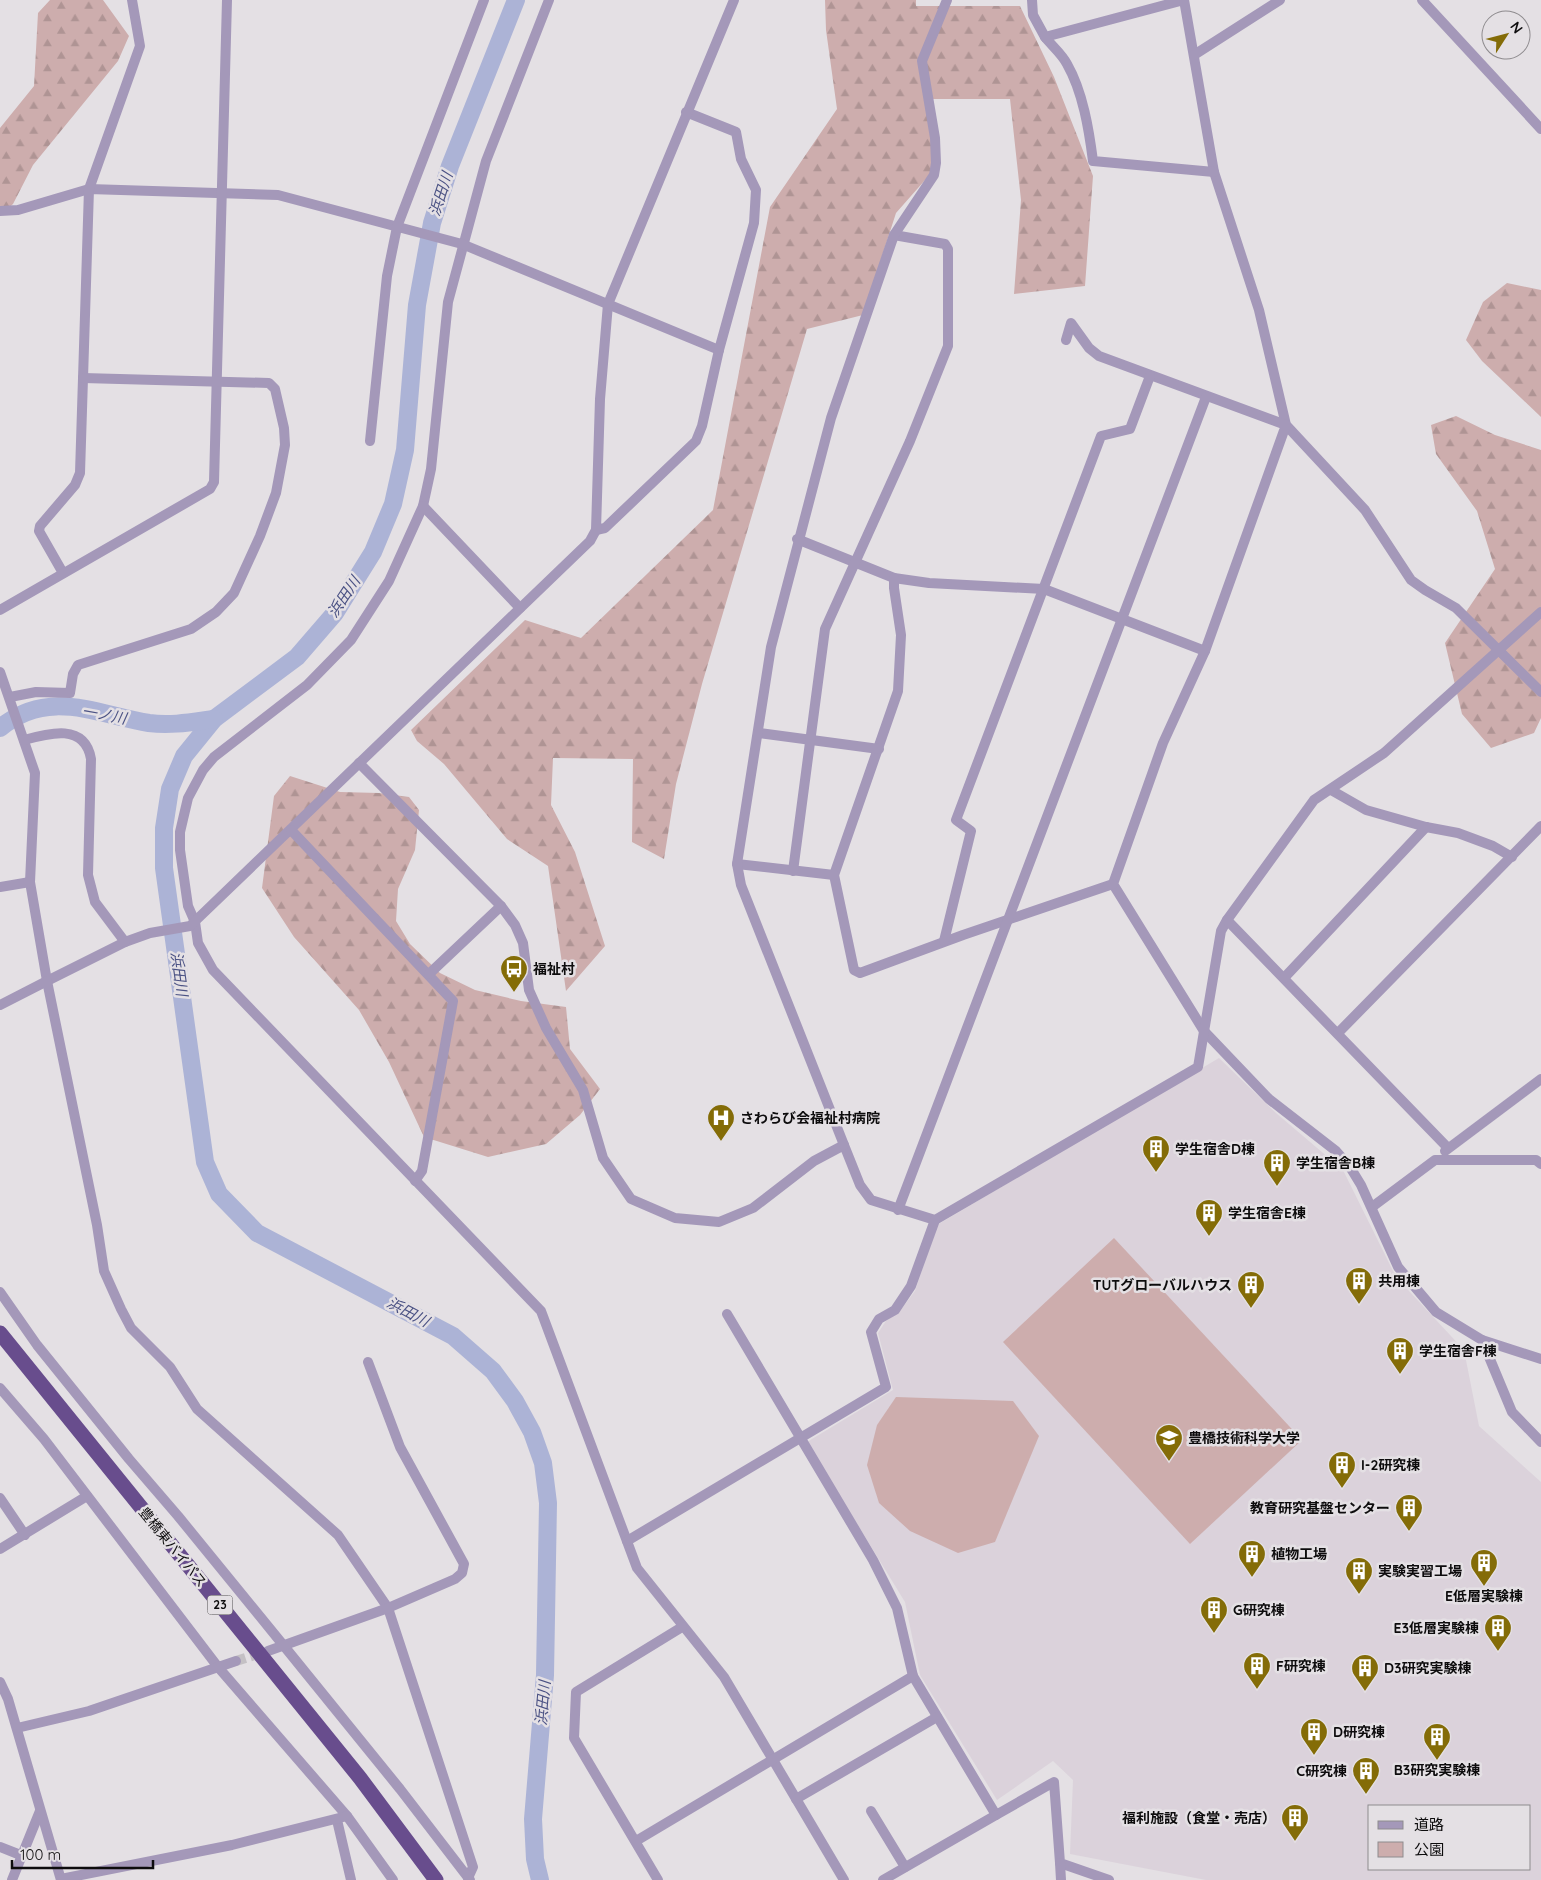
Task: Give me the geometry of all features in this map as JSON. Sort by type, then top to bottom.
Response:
[{"type":"highway","name":"豊橋東バイパス","points":[[0,1333],[360,1778],[436,1880]]},
{"type":"street","points":[[63,573],[39,531],[40,526],[79,480],[89,189],[140,46],[132,0]]},
{"type":"street","points":[[0,610],[210,489],[214,482],[227,0]]},
{"type":"street","points":[[370,441],[387,276],[399,228],[484,0]]},
{"type":"street","points":[[549,0],[486,161],[460,243],[448,302],[431,470],[423,506],[389,581],[351,640],[307,685],[214,757],[203,770],[188,798],[180,832],[180,850],[188,906],[198,943],[212,970],[541,1311],[547,1322],[636,1568],[724,1677],[844,1880]]},
{"type":"street","points":[[0,1005],[124,942],[150,933],[193,924],[590,541],[596,530],[600,399],[608,304],[734,0]]},
{"type":"street","points":[[935,1220],[871,1200],[860,1185],[741,885],[737,864],[771,647],[831,418],[894,235],[934,174],[935,138],[922,61],[947,0]]},
{"type":"street","points":[[1032,0],[1033,15],[1045,37],[1067,63],[1075,82],[1090,140],[1093,161],[1214,172]]},
{"type":"street","points":[[1045,37],[1184,0],[1214,172],[1259,310],[1286,425],[1205,651],[1163,744],[1113,884]]},
{"type":"street","points":[[1194,55],[1280,0]]},
{"type":"street","points":[[1422,0],[1541,129]]},
{"type":"street","points":[[596,530],[605,528],[696,441],[702,426],[719,350],[754,222],[756,190],[741,159],[736,132],[686,112]]},
{"type":"street","points":[[0,212],[18,210],[89,189],[278,195],[460,243],[719,350]]},
{"type":"street","points":[[793,871],[825,629],[857,562],[948,346],[948,249],[945,244],[894,235]]},
{"type":"street","points":[[1066,340],[1071,323],[1089,348],[1099,356],[1286,425],[1365,510],[1412,580],[1456,608],[1541,692]]},
{"type":"street","points":[[944,941],[971,831],[956,820],[1101,436],[1130,429],[1150,376]]},
{"type":"street","points":[[10,698],[36,692],[70,693],[73,674],[78,665],[191,629],[216,612],[234,594],[260,536],[276,493],[285,445],[284,428],[275,389],[269,382],[83,378]]},
{"type":"street","points":[[898,1210],[1005,921],[1123,619],[1206,397]]},
{"type":"street","points":[[423,506],[520,608]]},
{"type":"street","points":[[798,539],[894,578],[929,583],[1044,589],[1205,651]]},
{"type":"street","points":[[894,578],[901,636],[898,691],[834,875],[854,970],[860,973],[944,941],[1113,884]]},
{"type":"street","points":[[627,1541],[886,1388],[872,1332],[879,1319],[895,1310],[911,1286],[935,1220],[1198,1067],[1221,931],[1314,800],[1384,753],[1498,649],[1539,617]]},
{"type":"street","points":[[0,672],[35,773],[30,882],[47,981],[97,1226],[104,1271],[131,1328],[170,1367],[197,1409],[338,1535],[388,1608],[473,1867],[469,1879]]},
{"type":"street","points":[[23,736],[68,733],[82,740],[89,748],[91,759],[88,875],[95,902],[124,942]]},
{"type":"street","points":[[759,733],[879,749]]},
{"type":"street","points":[[359,763],[501,906],[515,924],[522,943],[529,990],[546,1028],[583,1090],[603,1158],[630,1199],[675,1218],[719,1222],[753,1208],[814,1161],[844,1145]]},
{"type":"street","points":[[1331,790],[1366,810],[1426,827],[1458,833],[1493,846],[1512,857]]},
{"type":"street","points":[[1338,1033],[1541,826]]},
{"type":"street","points":[[1284,978],[1426,827]]},
{"type":"street","points":[[291,830],[453,1001],[422,1171],[416,1181]]},
{"type":"street","points":[[737,864],[834,875]]},
{"type":"street","points":[[0,887],[30,882]]},
{"type":"street","points":[[1113,884],[1204,1031],[1270,1099],[1336,1152],[1350,1167],[1372,1207],[1398,1267],[1436,1312],[1482,1340],[1541,1359]]},
{"type":"street","points":[[429,974],[501,906]]},
{"type":"street","points":[[1227,920],[1448,1148]]},
{"type":"street","points":[[1372,1207],[1541,1079]]},
{"type":"street","points":[[1435,1160],[1539,1162]]},
{"type":"street","points":[[0,1292],[37,1345],[129,1460],[178,1516],[284,1646],[469,1879]]},
{"type":"street","points":[[727,1314],[873,1560],[897,1608],[913,1676],[996,1815]]},
{"type":"street","points":[[1482,1340],[1512,1412],[1541,1442]]},
{"type":"street","points":[[268,1651],[388,1608],[456,1579],[462,1573],[464,1564],[400,1447],[368,1362]]},
{"type":"street","points":[[0,1388],[44,1439],[218,1667],[392,1880]]},
{"type":"street","points":[[0,1549],[87,1496]]},
{"type":"street","points":[[0,1498],[25,1535]]},
{"type":"street","points":[[658,1880],[574,1738],[576,1692],[682,1627]]},
{"type":"street","points":[[17,1728],[89,1711],[236,1661]]},
{"type":"street","points":[[636,1841],[913,1676]]},
{"type":"street","points":[[0,1682],[8,1699],[17,1728],[61,1880],[232,1845],[342,1818]]},
{"type":"street","points":[[796,1799],[937,1717]]},
{"type":"street","points":[[883,1880],[1054,1782],[1061,1880]]},
{"type":"street","points":[[12,1880],[40,1811]]},
{"type":"street","points":[[871,1811],[905,1868]]},
{"type":"street","points":[[342,1818],[351,1880]]},
{"type":"street","points":[[0,1847],[23,1856]]},
{"type":"street","points":[[1060,1863],[1109,1880]]},
{"type":"shaded area","name":"豊橋技術科学大学","points":[[1219,1058],[1276,1113],[1343,1170],[1396,1277],[1464,1350],[1479,1426],[1541,1482],[1541,1880],[1206,1880],[1070,1854],[1073,1780],[1053,1761],[997,1800],[920,1675],[905,1602],[807,1442],[893,1390],[878,1333],[886,1321],[900,1311],[915,1291],[937,1225]]},
{"type":"green space","points":[[50,0],[103,0],[129,36],[118,61],[33,165],[13,204],[0,216],[0,128],[34,86],[38,13]]},
{"type":"green space","points":[[825,0],[916,0],[916,6],[1020,6],[1054,77],[1093,176],[1085,286],[1014,294],[1021,200],[1010,99],[928,99],[933,171],[896,213],[863,315],[807,329],[702,684],[676,784],[664,859],[632,842],[633,759],[553,758],[551,805],[575,852],[605,946],[566,991],[548,866],[507,839],[444,764],[417,741],[411,730],[525,620],[581,638],[713,510],[770,207],[837,109],[826,30]]},
{"type":"green space","points":[[1507,283],[1541,290],[1541,417],[1482,361],[1466,340],[1483,302]]},
{"type":"green space","points":[[1456,416],[1495,435],[1541,450],[1541,718],[1534,733],[1491,748],[1462,714],[1445,643],[1495,569],[1477,511],[1436,454],[1431,425]]},
{"type":"green space","points":[[290,776],[340,792],[379,793],[409,797],[419,810],[415,850],[398,889],[396,921],[410,944],[440,973],[475,990],[521,1001],[566,1007],[570,1049],[600,1089],[580,1115],[546,1144],[488,1157],[424,1137],[389,1062],[359,1010],[294,937],[262,888],[274,796]]},
{"type":"green space","points":[[1114,1238],[1302,1440],[1190,1544],[1003,1342]]},
{"type":"green space","points":[[896,1397],[1013,1401],[1039,1436],[995,1542],[958,1553],[910,1531],[879,1503],[867,1465],[877,1425]]},
{"type":"waterway","name":"浜田川","points":[[516,0],[450,166],[432,223],[417,305],[405,450],[393,504],[373,552],[335,613],[297,657],[214,719],[184,756],[170,789],[164,828],[164,868],[205,1162],[219,1194],[257,1233],[453,1336],[493,1371],[515,1401],[532,1432],[543,1463],[548,1503],[545,1675],[533,1819],[535,1859],[540,1880]]},
{"type":"waterway","name":"一ノ川","points":[[0,728],[18,716],[36,709],[54,706],[91,710],[157,724],[214,719]]},
{"type":"tunnel","points":[[236,1661],[264,1652]]},
{"type":"place","name":"福祉村","points":[[514,993]]},
{"type":"place","name":"さわらび会福祉村病院","points":[[721,1142]]},
{"type":"place","name":"学生宿舎D棟","points":[[1156,1173]]},
{"type":"place","name":"学生宿舎B棟","points":[[1277,1187]]},
{"type":"place","name":"学生宿舎E棟","points":[[1209,1237]]},
{"type":"place","name":"共用棟","points":[[1359,1305]]},
{"type":"place","name":"TUTグローバルハウス","points":[[1251,1309]]},
{"type":"place","name":"学生宿舎F棟","points":[[1400,1375]]},
{"type":"place","name":"豊橋技術科学大学","points":[[1169,1462]]},
{"type":"place","name":"I-2研究棟","points":[[1342,1489]]},
{"type":"place","name":"教育研究基盤センター","points":[[1409,1532]]},
{"type":"place","name":"植物工場","points":[[1252,1578]]},
{"type":"place","name":"E低層実験棟","points":[[1484,1587]]},
{"type":"place","name":"実験実習工場","points":[[1359,1595]]},
{"type":"place","name":"G研究棟","points":[[1214,1634]]},
{"type":"place","name":"E3低層実験棟","points":[[1498,1652]]},
{"type":"place","name":"F研究棟","points":[[1257,1690]]},
{"type":"place","name":"D3研究実験棟","points":[[1365,1692]]},
{"type":"place","name":"D研究棟","points":[[1314,1756]]},
{"type":"place","name":"B3研究実験棟","points":[[1437,1761]]},
{"type":"place","name":"C研究棟","points":[[1366,1795]]},
{"type":"place","name":"福利施設（食堂・売店）","points":[[1295,1842]]}]
